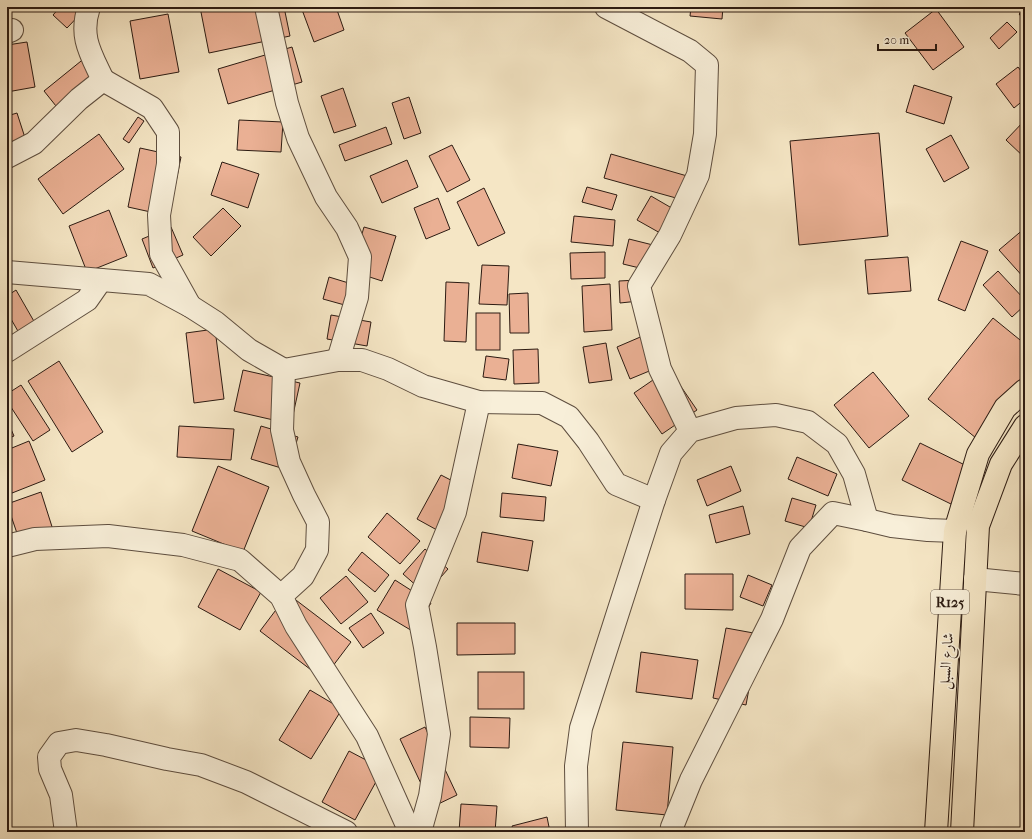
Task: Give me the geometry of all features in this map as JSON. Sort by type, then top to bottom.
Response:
[{"type":"main road","name":"شارع السبل","points":[[936,832],[956,531],[978,454],[1005,408],[1025,390]]},
{"type":"main road","name":"شارع السبل","points":[[962,832],[978,526],[1002,464],[1025,426]]},
{"type":"street","points":[[88,7],[84,27],[87,45],[103,80],[152,108],[168,132],[168,164],[158,215],[160,254],[190,306]]},
{"type":"street","points":[[266,7],[287,103],[298,138],[326,198],[347,228],[360,257],[357,297],[338,360]]},
{"type":"street","points":[[606,7],[690,51],[707,65],[705,134],[698,175],[670,235],[639,286],[660,369],[690,431]]},
{"type":"street","points":[[7,157],[34,143],[79,99],[103,80]]},
{"type":"street","points":[[7,272],[149,284],[216,322],[249,350],[284,370],[338,360],[362,360],[388,369],[423,386],[479,402],[542,403],[569,417],[588,441],[616,484],[654,500]]},
{"type":"street","points":[[7,351],[88,300],[101,280]]},
{"type":"street","points":[[281,596],[304,576],[317,550],[318,522],[289,462],[282,430],[284,370]]},
{"type":"street","points":[[420,832],[430,796],[439,734],[417,604],[455,512],[479,402]]},
{"type":"street","points":[[577,832],[576,766],[581,728],[654,500],[672,453],[690,431],[736,418],[776,415],[808,422],[837,444],[854,474],[867,520]]},
{"type":"street","points":[[671,832],[691,780],[772,619],[800,548],[833,513],[892,526],[956,531]]},
{"type":"street","points":[[7,546],[35,539],[108,536],[184,545],[240,560],[281,596],[296,626],[367,736],[410,832]]},
{"type":"street","points":[[975,579],[1025,584]]},
{"type":"street","points":[[66,832],[60,795],[50,769],[49,757],[59,743],[76,740],[106,744],[167,759],[201,765],[246,782],[346,832]]},
{"type":"building","points":[[60,7],[87,7],[67,28],[53,15]]},
{"type":"building","points":[[200,7],[284,7],[290,36],[209,53]]},
{"type":"building","points":[[301,7],[336,7],[344,30],[314,42]]},
{"type":"building","points":[[691,7],[723,7],[722,19],[690,16]]},
{"type":"building","points":[[936,9],[964,47],[933,70],[905,33]]},
{"type":"building","points":[[1025,9],[1025,21],[1019,14]]},
{"type":"building","points":[[168,14],[179,72],[140,79],[130,21]]},
{"type":"building","points":[[1007,22],[1017,32],[999,49],[990,38]]},
{"type":"building","points":[[27,42],[35,87],[7,92],[7,45]]},
{"type":"building","points":[[292,47],[302,82],[228,104],[218,69]]},
{"type":"building","points":[[86,57],[110,87],[68,121],[44,91]]},
{"type":"building","points":[[1018,67],[1025,76],[1025,99],[1014,108],[996,84]]},
{"type":"building","points":[[914,85],[952,97],[944,124],[906,112]]},
{"type":"building","points":[[343,88],[356,126],[334,133],[321,96]]},
{"type":"building","points":[[409,97],[421,133],[404,139],[392,103]]},
{"type":"building","points":[[17,113],[28,147],[7,154],[7,116]]},
{"type":"building","points":[[138,117],[144,121],[129,143],[123,139]]},
{"type":"building","points":[[239,120],[283,122],[281,152],[237,150]]},
{"type":"building","points":[[1025,120],[1025,158],[1006,140]]},
{"type":"building","points":[[386,127],[392,144],[345,161],[339,145]]},
{"type":"building","points":[[879,133],[888,236],[799,245],[790,141]]},
{"type":"building","points":[[99,134],[124,169],[63,214],[38,179]]},
{"type":"building","points":[[951,135],[969,168],[944,182],[926,149]]},
{"type":"building","points":[[452,145],[470,180],[447,192],[429,156]]},
{"type":"building","points":[[140,148],[181,157],[169,216],[128,207]]},
{"type":"building","points":[[611,154],[701,180],[694,203],[604,178]]},
{"type":"building","points":[[407,160],[418,187],[382,203],[370,176]]},
{"type":"building","points":[[222,162],[259,174],[248,208],[211,195]]},
{"type":"building","points":[[587,187],[617,195],[612,210],[582,202]]},
{"type":"building","points":[[484,188],[505,233],[478,246],[457,202]]},
{"type":"building","points":[[651,196],[682,214],[669,238],[637,220]]},
{"type":"building","points":[[438,198],[450,229],[426,239],[414,208]]},
{"type":"building","points":[[223,208],[241,226],[211,256],[193,237]]},
{"type":"building","points":[[109,210],[127,256],[87,272],[69,226]]},
{"type":"building","points":[[574,216],[615,220],[613,246],[571,242]]},
{"type":"building","points":[[171,227],[183,255],[153,268],[142,239]]},
{"type":"building","points":[[364,227],[396,236],[382,281],[351,271]]},
{"type":"building","points":[[1025,228],[1025,279],[999,250]]},
{"type":"building","points":[[629,239],[653,245],[648,270],[623,264]]},
{"type":"building","points":[[961,241],[988,251],[965,311],[938,300]]},
{"type":"building","points":[[605,252],[605,278],[571,279],[570,253]]},
{"type":"building","points":[[908,257],[911,291],[868,294],[865,260]]},
{"type":"building","points":[[482,265],[509,266],[507,305],[479,304]]},
{"type":"building","points":[[998,271],[1025,300],[1025,305],[1012,317],[983,285]]},
{"type":"building","points":[[329,277],[365,288],[359,309],[323,299]]},
{"type":"building","points":[[638,280],[639,301],[620,303],[619,281]]},
{"type":"building","points":[[446,282],[469,283],[466,342],[444,341]]},
{"type":"building","points":[[610,284],[612,330],[584,332],[582,286]]},
{"type":"building","points":[[16,290],[39,330],[23,340],[7,312],[7,296]]},
{"type":"building","points":[[528,293],[529,333],[510,333],[509,294]]},
{"type":"building","points":[[476,313],[500,313],[500,350],[476,350]]},
{"type":"building","points":[[331,315],[371,322],[367,346],[327,339]]},
{"type":"building","points":[[993,318],[1025,344],[1025,377],[976,438],[928,399]]},
{"type":"building","points":[[215,329],[224,399],[194,403],[186,333]]},
{"type":"building","points":[[645,335],[659,367],[630,379],[617,347]]},
{"type":"building","points":[[606,343],[612,380],[589,383],[583,347]]},
{"type":"building","points":[[538,349],[539,383],[514,384],[513,350]]},
{"type":"building","points":[[486,356],[509,359],[506,380],[483,377]]},
{"type":"building","points":[[59,361],[103,432],[72,452],[28,381]]},
{"type":"building","points":[[669,369],[697,410],[662,434],[634,393]]},
{"type":"building","points":[[243,370],[300,383],[291,424],[234,411]]},
{"type":"building","points":[[873,372],[909,416],[869,448],[834,405]]},
{"type":"building","points":[[21,385],[50,430],[33,441],[7,401],[7,394]]},
{"type":"building","points":[[7,420],[14,436],[7,439]]},
{"type":"building","points":[[179,426],[234,429],[231,460],[177,457]]},
{"type":"building","points":[[261,426],[298,437],[288,470],[251,459]]},
{"type":"building","points":[[29,441],[45,480],[7,495],[7,450]]},
{"type":"building","points":[[920,443],[971,468],[953,505],[902,480]]},
{"type":"building","points":[[518,444],[558,451],[551,486],[512,478]]},
{"type":"building","points":[[797,457],[837,474],[828,496],[788,479]]},
{"type":"building","points":[[218,466],[269,487],[243,552],[192,531]]},
{"type":"building","points":[[731,466],[741,491],[707,506],[697,480]]},
{"type":"building","points":[[441,475],[470,490],[446,535],[417,519]]},
{"type":"building","points":[[41,492],[54,533],[21,545],[7,504]]},
{"type":"building","points":[[502,493],[546,497],[544,521],[500,517]]},
{"type":"building","points":[[792,498],[816,505],[809,528],[785,521]]},
{"type":"building","points":[[743,506],[750,534],[716,543],[709,515]]},
{"type":"building","points":[[387,513],[420,541],[400,564],[368,537]]},
{"type":"building","points":[[482,532],[533,541],[528,571],[477,562]]},
{"type":"building","points":[[425,549],[448,569],[426,594],[403,574]]},
{"type":"building","points":[[362,552],[389,575],[375,592],[348,570]]},
{"type":"building","points":[[218,569],[261,592],[240,630],[198,607]]},
{"type":"building","points":[[685,574],[733,574],[733,610],[685,609]]},
{"type":"building","points":[[748,575],[772,585],[763,606],[740,597]]},
{"type":"building","points":[[346,576],[368,602],[341,624],[320,598]]},
{"type":"building","points":[[395,580],[431,603],[414,632],[377,610]]},
{"type":"building","points":[[288,594],[351,642],[323,679],[260,631]]},
{"type":"building","points":[[371,613],[384,633],[363,648],[349,628]]},
{"type":"building","points":[[457,623],[515,623],[515,654],[457,655]]},
{"type":"building","points":[[726,628],[759,634],[746,705],[713,698]]},
{"type":"building","points":[[641,652],[698,660],[692,699],[636,692]]},
{"type":"building","points":[[478,672],[524,672],[524,709],[478,709]]},
{"type":"building","points":[[310,690],[342,709],[311,759],[279,740]]},
{"type":"building","points":[[470,717],[510,718],[509,748],[470,747]]},
{"type":"building","points":[[425,727],[457,795],[432,807],[400,739]]},
{"type":"building","points":[[623,742],[673,747],[667,815],[616,810]]},
{"type":"building","points":[[349,751],[383,769],[355,820],[322,802]]},
{"type":"building","points":[[461,804],[497,806],[495,832],[459,832]]},
{"type":"building","points":[[547,817],[550,832],[514,832],[512,826]]}]
